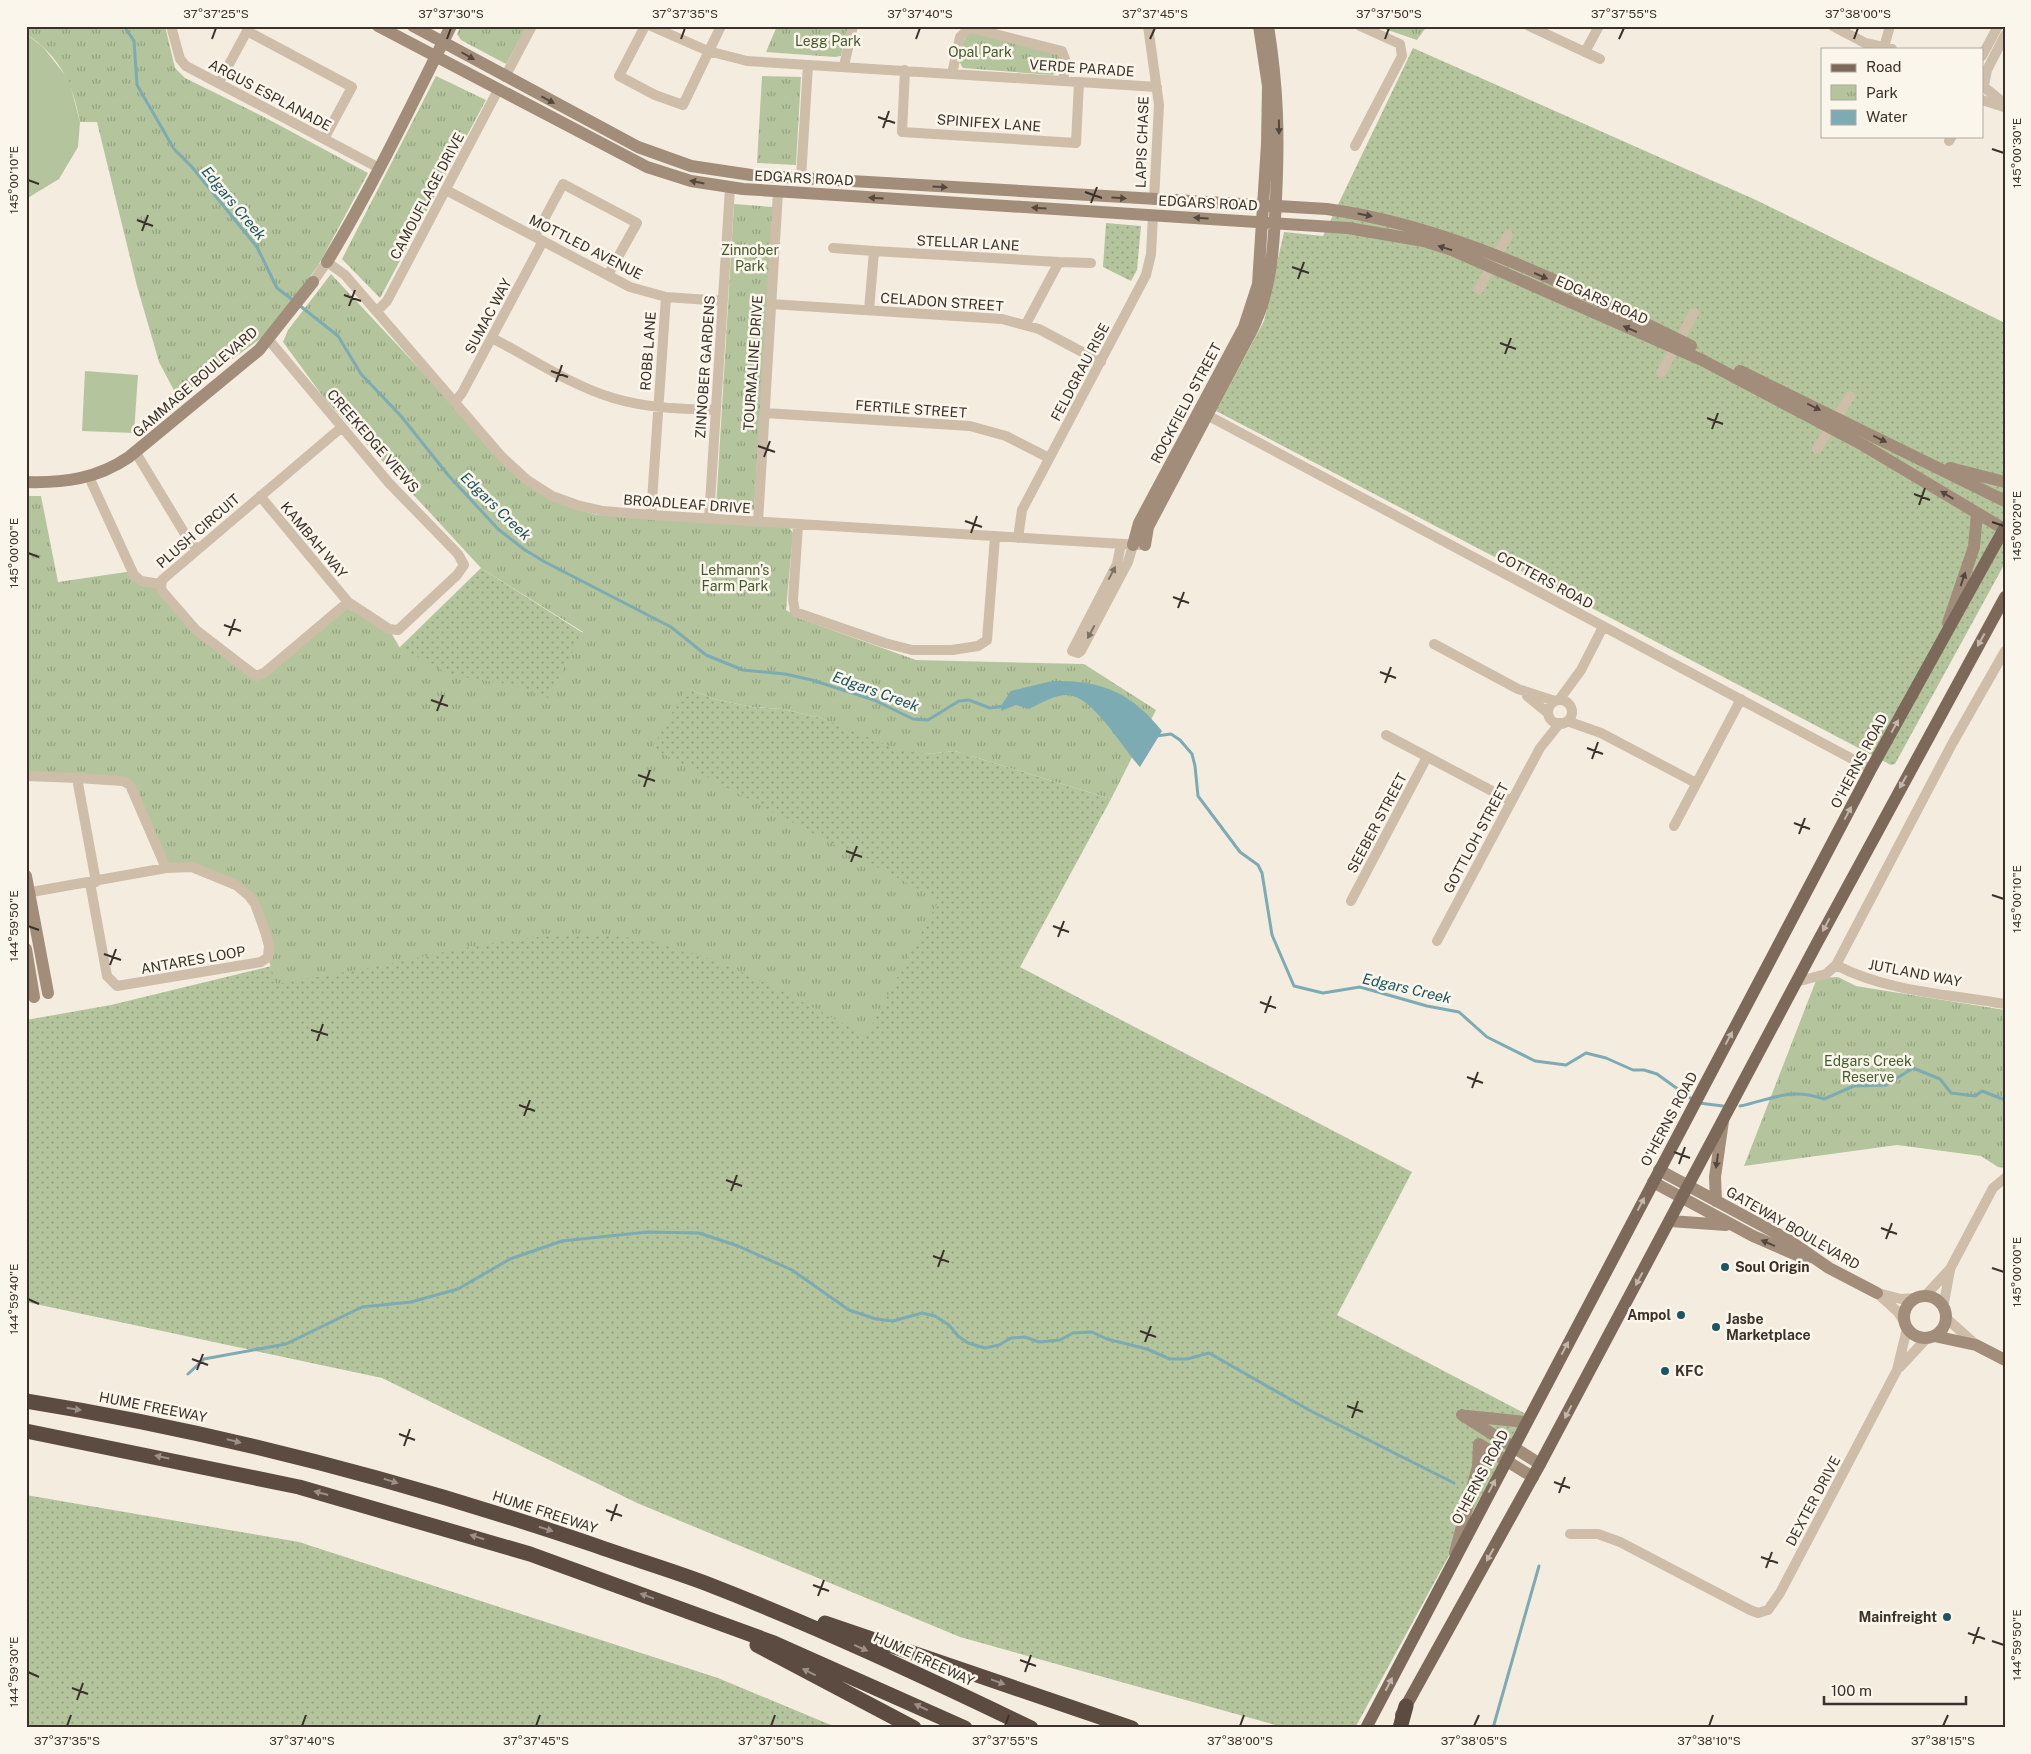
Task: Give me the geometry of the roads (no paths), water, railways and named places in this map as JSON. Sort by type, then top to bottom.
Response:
[{"type":"highway","name":"HUME FREEWAY","points":[[26,1401],[128,1418],[221,1438],[371,1476],[546,1529],[703,1582],[840,1639],[1031,1728]]},
{"type":"highway","points":[[26,1431],[309,1489],[530,1554],[693,1612],[807,1657],[965,1728]]},
{"type":"highway","points":[[703,1582],[1132,1728]]},
{"type":"highway","points":[[693,1612],[914,1728]]},
{"type":"highway","points":[[1400,1728],[1406,1706]]},
{"type":"main road","name":"EDGARS ROAD","points":[[378,26],[647,167],[691,181],[730,188],[778,192],[1348,228],[1416,240],[1494,260]]},
{"type":"main road","name":"EDGARS ROAD","points":[[413,26],[628,142],[663,157],[711,170],[801,178],[1327,209],[1365,214],[1444,236],[1676,344],[1834,423],[1926,462],[2005,501]]},
{"type":"main road","name":"GAMMAGE BOULEVARD","points":[[327,262],[379,168],[450,26]]},
{"type":"main road","name":"ROCKFIELD STREET","points":[[1259,26],[1269,103],[1269,206]]},
{"type":"main road","name":"ROCKFIELD STREET","points":[[1137,545],[1139,523],[1203,413],[1254,303],[1268,222],[1278,114],[1268,26]]},
{"type":"main road","name":"TOURMALINE DRIVE","points":[[778,176],[778,192]]},
{"type":"main road","points":[[800,193],[801,178]]},
{"type":"main road","points":[[1153,215],[1154,200]]},
{"type":"main road","name":"GAMMAGE BOULEVARD","points":[[26,482],[58,482],[88,477],[118,465],[247,360],[268,340],[313,282]]},
{"type":"main road","name":"EDGARS ROAD","points":[[1834,423],[2004,528]]},
{"type":"main road","points":[[1926,462],[2005,482]]},
{"type":"main road","points":[[1942,642],[1974,547],[1977,512]]},
{"type":"main road","name":"O'HERNS ROAD","points":[[1366,1728],[1871,769],[2004,528]]},
{"type":"main road","points":[[1394,1728],[1533,1477],[1796,982],[2005,597]]},
{"type":"main road","points":[[26,876],[48,993]]},
{"type":"main road","points":[[26,949],[34,997]]},
{"type":"main road","points":[[1716,1201],[1715,1177],[1723,1121]]},
{"type":"main road","name":"GATEWAY BOULEVARD","points":[[1659,1170],[1787,1239],[1830,1268],[1877,1293]]},
{"type":"main road","points":[[1653,1182],[1783,1250],[1830,1268]]},
{"type":"main road","points":[[1670,1221],[1736,1227]]},
{"type":"main road","points":[[1930,1337],[1942,1328],[1944,1313],[1936,1300],[1920,1298],[1907,1306],[1906,1326],[1916,1336],[1976,1345],[2005,1360]]},
{"type":"main road","points":[[1526,1422],[1462,1415],[1540,1464]]},
{"type":"main road","points":[[1453,1560],[1478,1466],[1480,1444],[1533,1477]]},
{"type":"street","name":"ARGUS ESPLANADE","points":[[171,26],[182,62],[219,84],[379,168]]},
{"type":"street","points":[[505,77],[532,26]]},
{"type":"street","points":[[645,26],[620,76],[655,95],[683,105],[721,26]]},
{"type":"street","name":"VERDE PARADE","points":[[651,26],[708,51],[747,61],[1157,86]]},
{"type":"street","points":[[844,66],[853,26]]},
{"type":"street","name":"LAPIS CHASE","points":[[1148,26],[1160,105],[1154,200]]},
{"type":"street","points":[[1354,146],[1402,56],[1400,44],[1360,26]]},
{"type":"street","points":[[1529,26],[1600,59]]},
{"type":"street","points":[[1586,52],[1599,26]]},
{"type":"street","points":[[1832,26],[1865,43],[1888,48],[1890,26]]},
{"type":"street","points":[[1984,52],[1998,26]]},
{"type":"street","points":[[952,74],[960,37],[968,29],[1062,51],[1066,62],[1063,81]]},
{"type":"street","points":[[219,84],[247,30],[352,87],[324,139]]},
{"type":"street","points":[[1984,83],[1987,70],[2005,35]]},
{"type":"street","points":[[801,178],[808,65]]},
{"type":"street","name":"SPINIFEX LANE","points":[[905,70],[902,132],[1076,143],[1079,82]]},
{"type":"street","points":[[1984,88],[2005,106]]},
{"type":"street","name":"CAMOUFLAGE DRIVE","points":[[377,311],[387,301],[498,90]]},
{"type":"street","points":[[1984,101],[2005,106]]},
{"type":"street","name":"SUMAC WAY","points":[[454,402],[462,393],[492,338],[563,184],[637,223],[608,275]]},
{"type":"street","name":"ZINNOBER GARDENS","points":[[709,519],[730,188]]},
{"type":"street","name":"MOTTLED AVENUE","points":[[446,190],[641,291],[666,297],[723,301]]},
{"type":"street","name":"TOURMALINE DRIVE","points":[[758,522],[778,192]]},
{"type":"street","name":"FELDGRAU RISE","points":[[1018,538],[1022,510],[1146,276],[1151,254],[1153,215]]},
{"type":"street","points":[[1478,289],[1508,235]]},
{"type":"street","name":"STELLAR LANE","points":[[833,248],[1091,263]]},
{"type":"street","points":[[869,310],[874,251]]},
{"type":"street","name":"GAMMAGE BOULEVARD","points":[[313,282],[327,262]]},
{"type":"street","name":"BROADLEAF DRIVE","points":[[327,262],[345,275],[502,457],[540,489],[565,501],[590,509],[651,516],[1137,545]]},
{"type":"street","points":[[1026,324],[1059,262]]},
{"type":"street","name":"ROBB LANE","points":[[651,516],[666,297]]},
{"type":"street","name":"CELADON STREET","points":[[771,304],[1002,318],[1026,324],[1050,334],[1101,362]]},
{"type":"street","points":[[1661,374],[1694,313]]},
{"type":"street","points":[[492,338],[598,392],[628,402],[658,407],[716,410]]},
{"type":"street","name":"CREEKEDGE VIEWS","points":[[268,340],[389,483],[462,558],[464,565],[461,570],[398,630],[392,631],[348,602]]},
{"type":"street","points":[[1817,449],[1850,396]]},
{"type":"street","name":"FERTILE STREET","points":[[765,413],[970,426],[1006,436],[1049,458]]},
{"type":"street","name":"COTTERS ROAD","points":[[1203,413],[1871,769]]},
{"type":"street","name":"PLUSH CIRCUIT","points":[[342,427],[196,548],[165,575],[160,584],[163,592],[196,630],[256,676],[264,673],[348,602]]},
{"type":"street","points":[[136,452],[188,539],[196,548]]},
{"type":"street","points":[[88,477],[134,574],[141,581],[160,584]]},
{"type":"street","name":"KAMBAH WAY","points":[[260,496],[348,602]]},
{"type":"street","points":[[798,525],[793,600],[795,612],[895,646],[921,651],[943,651],[978,646],[987,640],[995,537]]},
{"type":"street","name":"ROCKFIELD STREET","points":[[1097,612],[1137,545]]},
{"type":"street","points":[[1556,719],[1550,706],[1557,701],[1580,670],[1604,627]]},
{"type":"street","points":[[1434,644],[1518,689],[1556,719],[1601,732]]},
{"type":"street","points":[[1796,982],[1826,974],[1836,965],[1952,744],[2005,650]]},
{"type":"street","points":[[1556,719],[1570,708],[1580,670]]},
{"type":"street","points":[[1518,689],[1557,701],[1570,708],[1601,732],[1696,782]]},
{"type":"street","points":[[1674,826],[1741,699]]},
{"type":"street","name":"GOTTLOH STREET","points":[[1437,941],[1556,719]]},
{"type":"street","points":[[1386,735],[1511,801]]},
{"type":"street","name":"SEEBER STREET","points":[[1351,901],[1427,757]]},
{"type":"street","points":[[27,776],[123,781],[130,785],[166,868]]},
{"type":"street","points":[[77,778],[93,882]]},
{"type":"street","name":"ANTARES LOOP","points":[[28,893],[166,868],[182,866],[201,869],[243,890],[255,904],[269,946],[268,957],[260,962],[117,986],[107,976],[93,882]]},
{"type":"street","name":"JUTLAND WAY","points":[[1836,965],[1854,975],[1883,984],[2005,1004]]},
{"type":"street","points":[[1920,1298],[1950,1269],[1993,1188],[2005,1178]]},
{"type":"street","points":[[1950,1269],[1944,1313],[1976,1345]]},
{"type":"street","points":[[1877,1293],[1898,1312],[1906,1326]]},
{"type":"street","name":"GATEWAY BOULEVARD","points":[[1877,1293],[1901,1299],[1920,1298]]},
{"type":"street","name":"DEXTER DRIVE","points":[[1898,1370],[1906,1326]]},
{"type":"street","name":"DEXTER DRIVE","points":[[1570,1534],[1598,1534],[1620,1542],[1750,1610],[1758,1613],[1768,1610],[1780,1593],[1898,1370],[1930,1337]]},
{"type":"water","points":[[1052,681],[1070,681],[1100,686],[1114,691],[1139,707],[1162,731],[1140,767],[1097,713],[1078,698],[1063,695],[1029,709],[1016,705],[1001,711],[1002,704],[1011,691]]},
{"type":"waterway","name":"Edgars Creek","points":[[124,26],[134,41],[137,85],[174,149],[192,167],[257,247],[277,288],[294,301]]},
{"type":"waterway","name":"Edgars Creek","points":[[299,305],[338,336],[361,374],[401,416],[448,475],[498,529],[525,550],[545,562],[671,627],[706,655],[743,670],[785,674],[812,680],[874,700],[913,719],[928,720],[959,701],[969,700],[990,708],[1004,706]]},
{"type":"waterway","name":"Edgars Creek","points":[[1156,736],[1171,734],[1180,740],[1192,754],[1198,796],[1240,852],[1258,865],[1262,873],[1272,935],[1294,986],[1323,993],[1360,987],[1427,1006],[1459,1012],[1487,1037],[1535,1061],[1566,1065],[1586,1053],[1606,1058],[1633,1070],[1644,1070],[1657,1074],[1693,1100]]},
{"type":"waterway","name":"Edgars Creek","points":[[1740,1106],[1792,1094],[1802,1094],[1824,1099],[1854,1086],[1886,1085],[1913,1068],[1940,1079],[1951,1093],[1975,1096],[1982,1091],[2005,1100]]},
{"type":"waterway","name":"Edgars Creek","points":[[1699,1103],[1723,1106]]},
{"type":"waterway","points":[[188,1374],[204,1359],[286,1344],[362,1307],[411,1302],[458,1289],[510,1259],[562,1241],[648,1232],[699,1233],[738,1246],[792,1270],[849,1310],[876,1319],[893,1321],[922,1313],[935,1316],[949,1325],[958,1336],[968,1343],[985,1348],[999,1345],[1011,1338],[1025,1337],[1039,1342],[1060,1340],[1073,1333],[1092,1332],[1107,1339],[1147,1349],[1170,1359],[1187,1359],[1209,1353],[1309,1410],[1454,1483]]},
{"type":"waterway","points":[[1493,1728],[1539,1566]]},
{"type":"place","name":"Soul Origin","points":[[1725,1267]]},
{"type":"place","name":"Ampol","points":[[1681,1315]]},
{"type":"place","name":"Jasbe Marketplace","points":[[1716,1327]]},
{"type":"place","name":"KFC","points":[[1665,1371]]},
{"type":"place","name":"Mainfreight","points":[[1947,1617]]},
{"type":"park label","name":"Legg Park","points":[[828,41]]},
{"type":"park label","name":"Opal Park","points":[[980,52]]},
{"type":"park label","name":"Zinnober Park","points":[[750,258]]},
{"type":"park label","name":"Lehmann’s Farm Park","points":[[735,578]]},
{"type":"park label","name":"Edgars Creek Reserve","points":[[1868,1070]]}]
